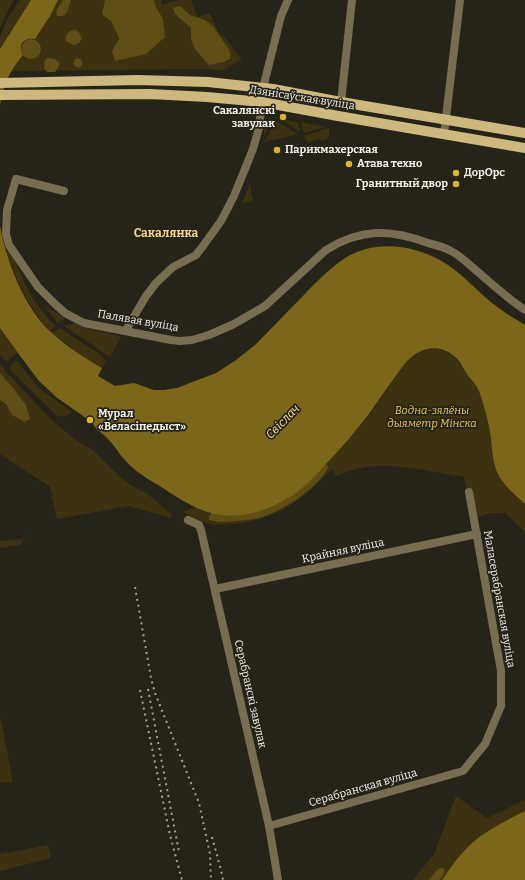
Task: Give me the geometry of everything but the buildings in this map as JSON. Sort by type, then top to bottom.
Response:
[{"type":"main road","name":"Дзянісаўская вуліца","points":[[0,83],[138,80],[208,82],[263,88],[525,133]]},
{"type":"main road","name":"Дзянісаўская вуліца","points":[[0,95],[150,94],[262,102],[525,148]]},
{"type":"main road","points":[[334,115],[341,109],[345,102]]},
{"type":"street","points":[[263,88],[281,16],[288,0]]},
{"type":"street","points":[[345,102],[352,0]]},
{"type":"street","points":[[444,134],[460,0]]},
{"type":"street","points":[[126,330],[146,296],[156,283],[173,267],[196,255],[221,221],[234,196],[253,149],[259,128],[262,102]]},
{"type":"street","name":"Палявая вуліца","points":[[64,191],[16,179],[7,210],[6,234],[9,244],[38,287],[65,313],[84,323],[180,341],[192,340],[209,335],[234,324],[265,306],[326,250],[349,238],[376,232],[397,234],[418,239],[451,251],[513,302],[525,310]]},
{"type":"street","name":"Маласерабранская вуліца","points":[[463,771],[485,744],[501,706],[501,671],[469,492]]},
{"type":"street","name":"Серабранскі завулак","points":[[188,520],[199,525],[201,530],[269,826],[278,880]]},
{"type":"street","name":"Крайняя вуліца","points":[[215,589],[477,534]]},
{"type":"street","name":"Серабранская вуліца","points":[[269,826],[463,771]]},
{"type":"green space","points":[[0,0],[14,0],[0,28]]},
{"type":"green space","points":[[20,0],[31,0],[0,49],[0,36],[7,19]]},
{"type":"green space","points":[[58,0],[161,0],[162,5],[178,0],[191,0],[197,17],[210,13],[218,32],[227,40],[242,59],[224,70],[12,71],[48,18]]},
{"type":"green space","points":[[270,118],[273,120],[264,137],[265,127]]},
{"type":"green space","points":[[280,118],[298,123],[300,132]]},
{"type":"green space","points":[[276,121],[298,134],[264,142]]},
{"type":"green space","points":[[301,122],[325,127],[304,133]]},
{"type":"green space","points":[[329,128],[329,136],[324,141],[318,139],[308,143],[304,136]]},
{"type":"green space","points":[[250,184],[253,200],[242,204]]},
{"type":"green space","points":[[10,250],[29,291],[41,309],[56,326],[49,331],[29,303],[19,283],[6,251]]},
{"type":"green space","points":[[43,305],[65,318],[58,323]]},
{"type":"green space","points":[[75,323],[84,328],[121,336],[110,357],[64,326]]},
{"type":"green space","points":[[0,328],[18,353],[7,361],[3,359],[0,354]]},
{"type":"green space","points":[[60,328],[101,355],[106,362],[102,368],[82,356],[52,333]]},
{"type":"green space","name":"Водна-зялёны дыяметр Мінска","points":[[433,348],[443,350],[455,358],[477,386],[486,412],[497,472],[513,493],[525,504],[525,533],[506,513],[492,513],[477,517],[464,477],[390,466],[365,467],[335,476],[332,469],[304,496],[283,510],[260,519],[241,523],[215,525],[206,523],[182,512],[196,507],[212,513],[313,478],[369,415],[406,362],[418,353]]},
{"type":"green space","points":[[18,361],[39,388],[72,412],[69,415],[56,415],[11,371],[12,364]]},
{"type":"green space","points":[[0,364],[49,417],[73,438],[94,451],[119,476],[132,486],[146,493],[172,514],[171,518],[129,506],[57,519],[50,487],[0,454]]},
{"type":"green space","points":[[27,531],[21,545],[0,548],[0,541],[22,539]]},
{"type":"green space","points":[[0,715],[13,782],[0,783]]},
{"type":"green space","points":[[456,796],[487,818],[525,800],[525,811],[508,819],[474,842],[464,851],[442,880],[413,880],[434,854]]},
{"type":"green space","points":[[48,845],[51,858],[0,871],[0,854]]},
{"type":"shaded area","points":[[63,0],[71,0],[66,13],[61,16],[57,16],[57,9]]},
{"type":"shaded area","points":[[105,0],[154,0],[163,19],[165,37],[146,54],[115,61],[112,51],[119,39],[112,22],[102,14]]},
{"type":"shaded area","points":[[180,6],[190,15],[205,20],[213,26],[229,50],[231,58],[224,62],[209,65],[195,49],[191,39],[191,28],[175,14],[173,8]]},
{"type":"shaded area","points":[[72,30],[78,31],[81,35],[82,39],[78,44],[73,45],[66,41],[67,34]]},
{"type":"shaded area","points":[[31,39],[38,42],[41,49],[38,56],[31,59],[24,56],[21,49],[24,42]]},
{"type":"shaded area","points":[[47,58],[54,59],[60,63],[55,72],[47,72],[44,68],[45,60]]},
{"type":"shaded area","points":[[78,58],[83,63],[78,68],[73,63]]},
{"type":"shaded area","points":[[0,373],[26,405],[30,419],[25,422],[12,415],[6,404],[0,400]]},
{"type":"shaded area","points":[[326,464],[328,467],[319,481],[303,495],[277,511],[266,516],[249,520],[216,522],[209,520],[209,516],[212,513],[230,515],[246,514],[261,511],[275,505],[301,488]]},
{"type":"shaded area","points":[[440,868],[445,870],[440,880],[429,880],[436,871]]},
{"type":"water","points":[[31,0],[58,0],[50,16],[35,39],[28,39],[21,45],[23,55],[8,78],[0,105],[0,49]]},
{"type":"water","name":"Свіслач","points":[[0,226],[7,254],[18,284],[33,311],[42,323],[64,343],[102,368],[98,376],[115,386],[134,383],[154,390],[177,388],[216,373],[236,360],[255,345],[328,271],[345,258],[356,252],[368,248],[392,246],[417,250],[440,260],[461,275],[496,306],[525,325],[525,504],[506,485],[497,472],[488,422],[478,388],[459,361],[446,351],[432,348],[419,352],[406,362],[369,414],[349,439],[313,478],[288,498],[267,509],[245,515],[234,516],[211,513],[190,505],[149,480],[136,470],[122,457],[109,440],[95,428],[93,423],[56,397],[39,381],[0,328]]},
{"type":"water","points":[[525,811],[525,880],[442,880],[462,853],[478,838],[501,823]]},
{"type":"railway","points":[[135,587],[155,693],[199,803],[210,854],[211,880]]},
{"type":"railway","points":[[148,689],[179,852]]},
{"type":"railway","points":[[140,690],[170,835],[182,880]]},
{"type":"railway","points":[[212,837],[223,880]]},
{"type":"place","name":"Сакалянскі завулак","points":[[283,117]]},
{"type":"place","name":"Парикмахерская","points":[[277,150]]},
{"type":"place","name":"Атава техно","points":[[349,164]]},
{"type":"place","name":"ДорОрс","points":[[456,173]]},
{"type":"place","name":"Гранитный двор","points":[[456,184]]},
{"type":"place","name":"Мурал «Веласіпедыст»","points":[[90,420]]},
{"type":"district","name":"Сакалянка","points":[[166,234]]}]
